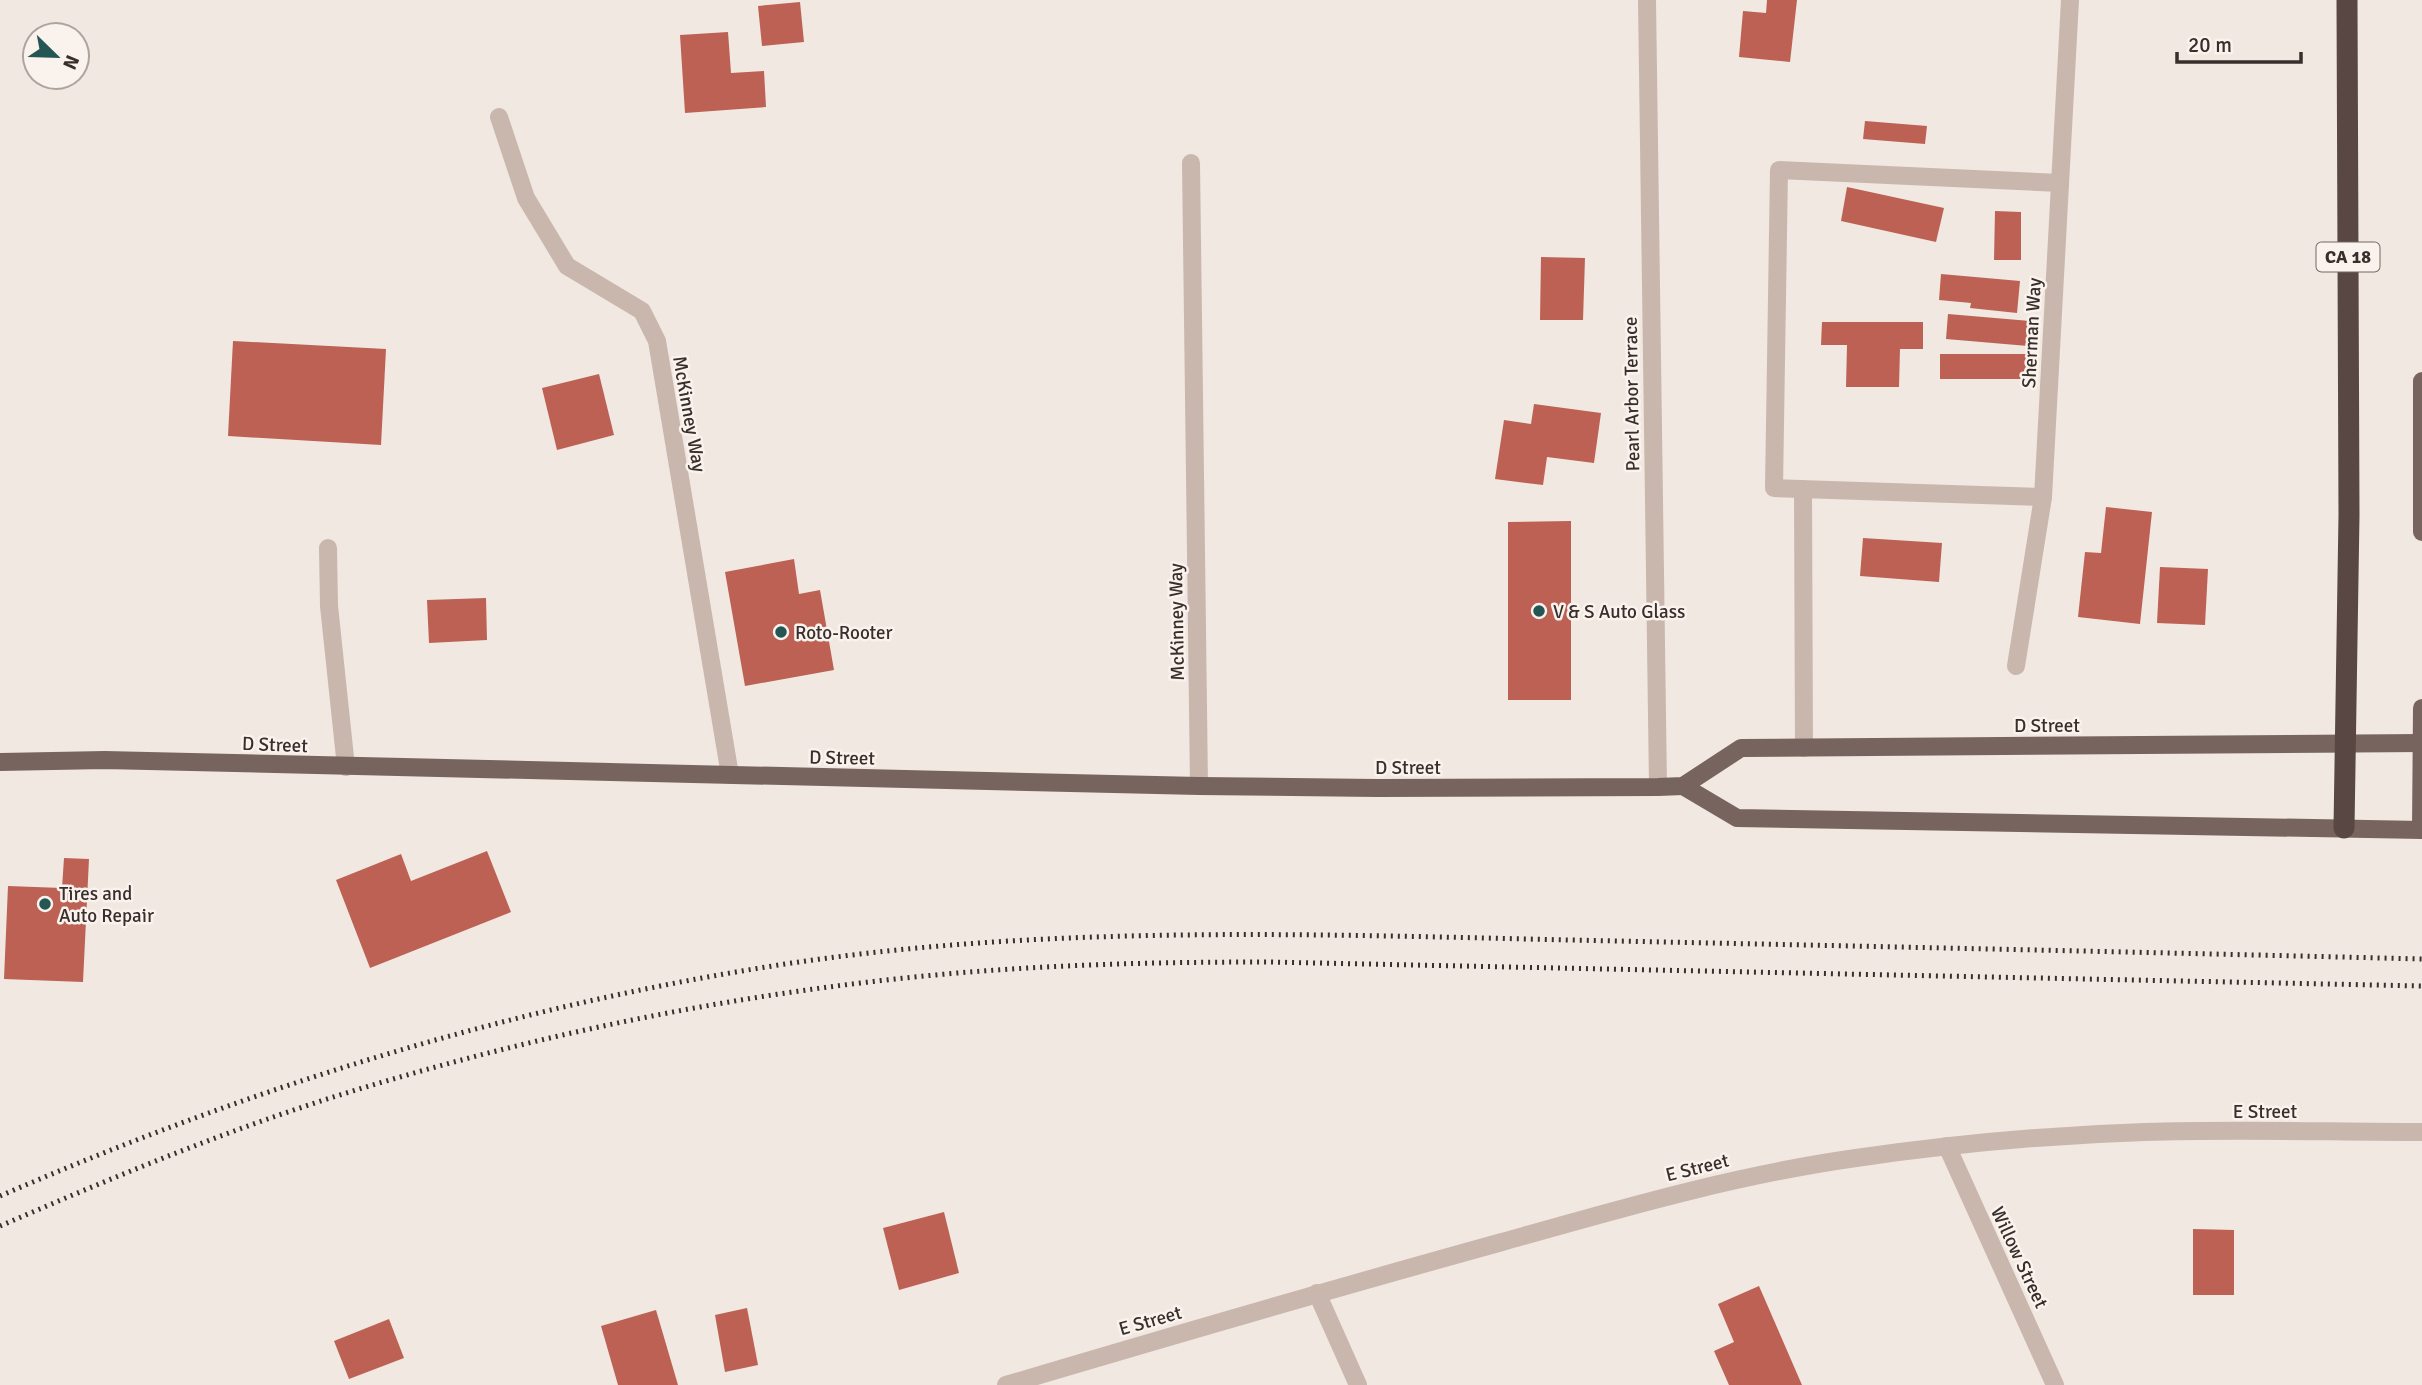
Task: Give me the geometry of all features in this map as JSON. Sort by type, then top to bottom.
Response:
[{"type":"highway","name":"CA 18","points":[[2345,744],[2349,515],[2347,0]]},
{"type":"highway","points":[[2344,828],[2345,744]]},
{"type":"main road","points":[[2422,381],[2422,533]]},
{"type":"main road","points":[[1683,786],[1737,818],[2422,830],[2422,708]]},
{"type":"main road","name":"D Street","points":[[0,762],[106,760],[1199,786],[1658,787],[1683,786],[1741,748],[2422,743]]},
{"type":"street","name":"Pearl Arbor Terrace","points":[[1647,0],[1658,787]]},
{"type":"street","name":"Sherman Way","points":[[2016,666],[2043,497],[2070,0]]},
{"type":"street","name":"McKinney Way","points":[[499,117],[526,198],[567,265],[642,311],[657,341],[730,775]]},
{"type":"street","name":"McKinney Way","points":[[1191,163],[1199,786]]},
{"type":"street","points":[[2043,497],[1774,488],[1779,170],[2060,183]]},
{"type":"street","points":[[1803,489],[1804,748]]},
{"type":"street","points":[[328,548],[329,606],[346,766]]},
{"type":"street","name":"E Street","points":[[1006,1385],[1317,1293],[1673,1194],[1756,1175],[1853,1158],[1947,1146],[2066,1136],[2149,1132],[2422,1132]]},
{"type":"street","name":"Willow Street","points":[[1947,1146],[2055,1385]]},
{"type":"street","points":[[1317,1293],[1358,1385]]},
{"type":"building","points":[[1767,0],[1797,0],[1790,62],[1739,57],[1743,11],[1766,13]]},
{"type":"building","points":[[800,2],[804,42],[762,46],[758,6]]},
{"type":"building","points":[[728,32],[731,73],[764,71],[766,107],[685,113],[680,35]]},
{"type":"building","points":[[1865,121],[1927,126],[1925,144],[1863,139]]},
{"type":"building","points":[[1847,187],[1944,208],[1936,242],[1841,221]]},
{"type":"building","points":[[1995,211],[2021,212],[2021,260],[1994,260]]},
{"type":"building","points":[[1541,257],[1585,258],[1583,320],[1540,320]]},
{"type":"building","points":[[1941,274],[2020,281],[2017,313],[1970,308],[1971,303],[1939,300]]},
{"type":"building","points":[[1948,314],[2030,321],[2028,346],[1946,339]]},
{"type":"building","points":[[1822,322],[1923,322],[1923,349],[1900,349],[1899,387],[1846,387],[1847,345],[1821,345]]},
{"type":"building","points":[[233,341],[386,349],[381,445],[228,436]]},
{"type":"building","points":[[1940,354],[2033,354],[2033,379],[1940,379]]},
{"type":"building","points":[[599,374],[614,435],[557,450],[542,388]]},
{"type":"building","points":[[1534,404],[1601,413],[1594,463],[1547,457],[1543,485],[1495,479],[1504,420],[1531,424]]},
{"type":"building","points":[[2106,507],[2152,512],[2140,624],[2078,617],[2085,552],[2101,553]]},
{"type":"building","name":"V & S Auto Glass","points":[[1571,521],[1571,700],[1508,700],[1508,522]]},
{"type":"building","points":[[1863,538],[1942,543],[1939,582],[1860,576]]},
{"type":"building","name":"Roto-Rooter","points":[[794,559],[799,594],[820,590],[834,670],[745,686],[725,572]]},
{"type":"building","points":[[2160,567],[2208,569],[2205,625],[2157,623]]},
{"type":"building","points":[[486,598],[487,640],[429,643],[427,600]]},
{"type":"building","points":[[487,851],[511,912],[370,968],[336,880],[401,854],[411,881]]},
{"type":"building","points":[[64,858],[89,859],[83,982],[4,979],[8,886],[62,888]]},
{"type":"building","points":[[944,1212],[959,1273],[899,1290],[883,1228]]},
{"type":"building","points":[[2193,1229],[2234,1230],[2234,1295],[2193,1295]]},
{"type":"building","points":[[1759,1286],[1802,1385],[1729,1385],[1714,1351],[1734,1342],[1718,1304]]},
{"type":"building","points":[[747,1308],[758,1365],[725,1372],[715,1315]]},
{"type":"building","points":[[656,1310],[678,1385],[618,1385],[601,1326]]},
{"type":"building","points":[[389,1319],[404,1358],[349,1379],[334,1341]]},
{"type":"railway","points":[[0,1196],[192,1119],[388,1054],[488,1026],[588,1001],[690,980],[792,963],[889,951],[1082,937],[1277,935],[2422,959]]},
{"type":"railway","points":[[0,1226],[220,1136],[310,1104],[440,1066],[611,1024],[697,1008],[784,993],[958,973],[1102,965],[1269,962],[2422,986]]},
{"type":"place","name":"V & S Auto Glass","points":[[1539,611]]},
{"type":"place","name":"Roto-Rooter","points":[[781,632]]},
{"type":"place","name":"Tires and Auto Repair","points":[[45,904]]}]
